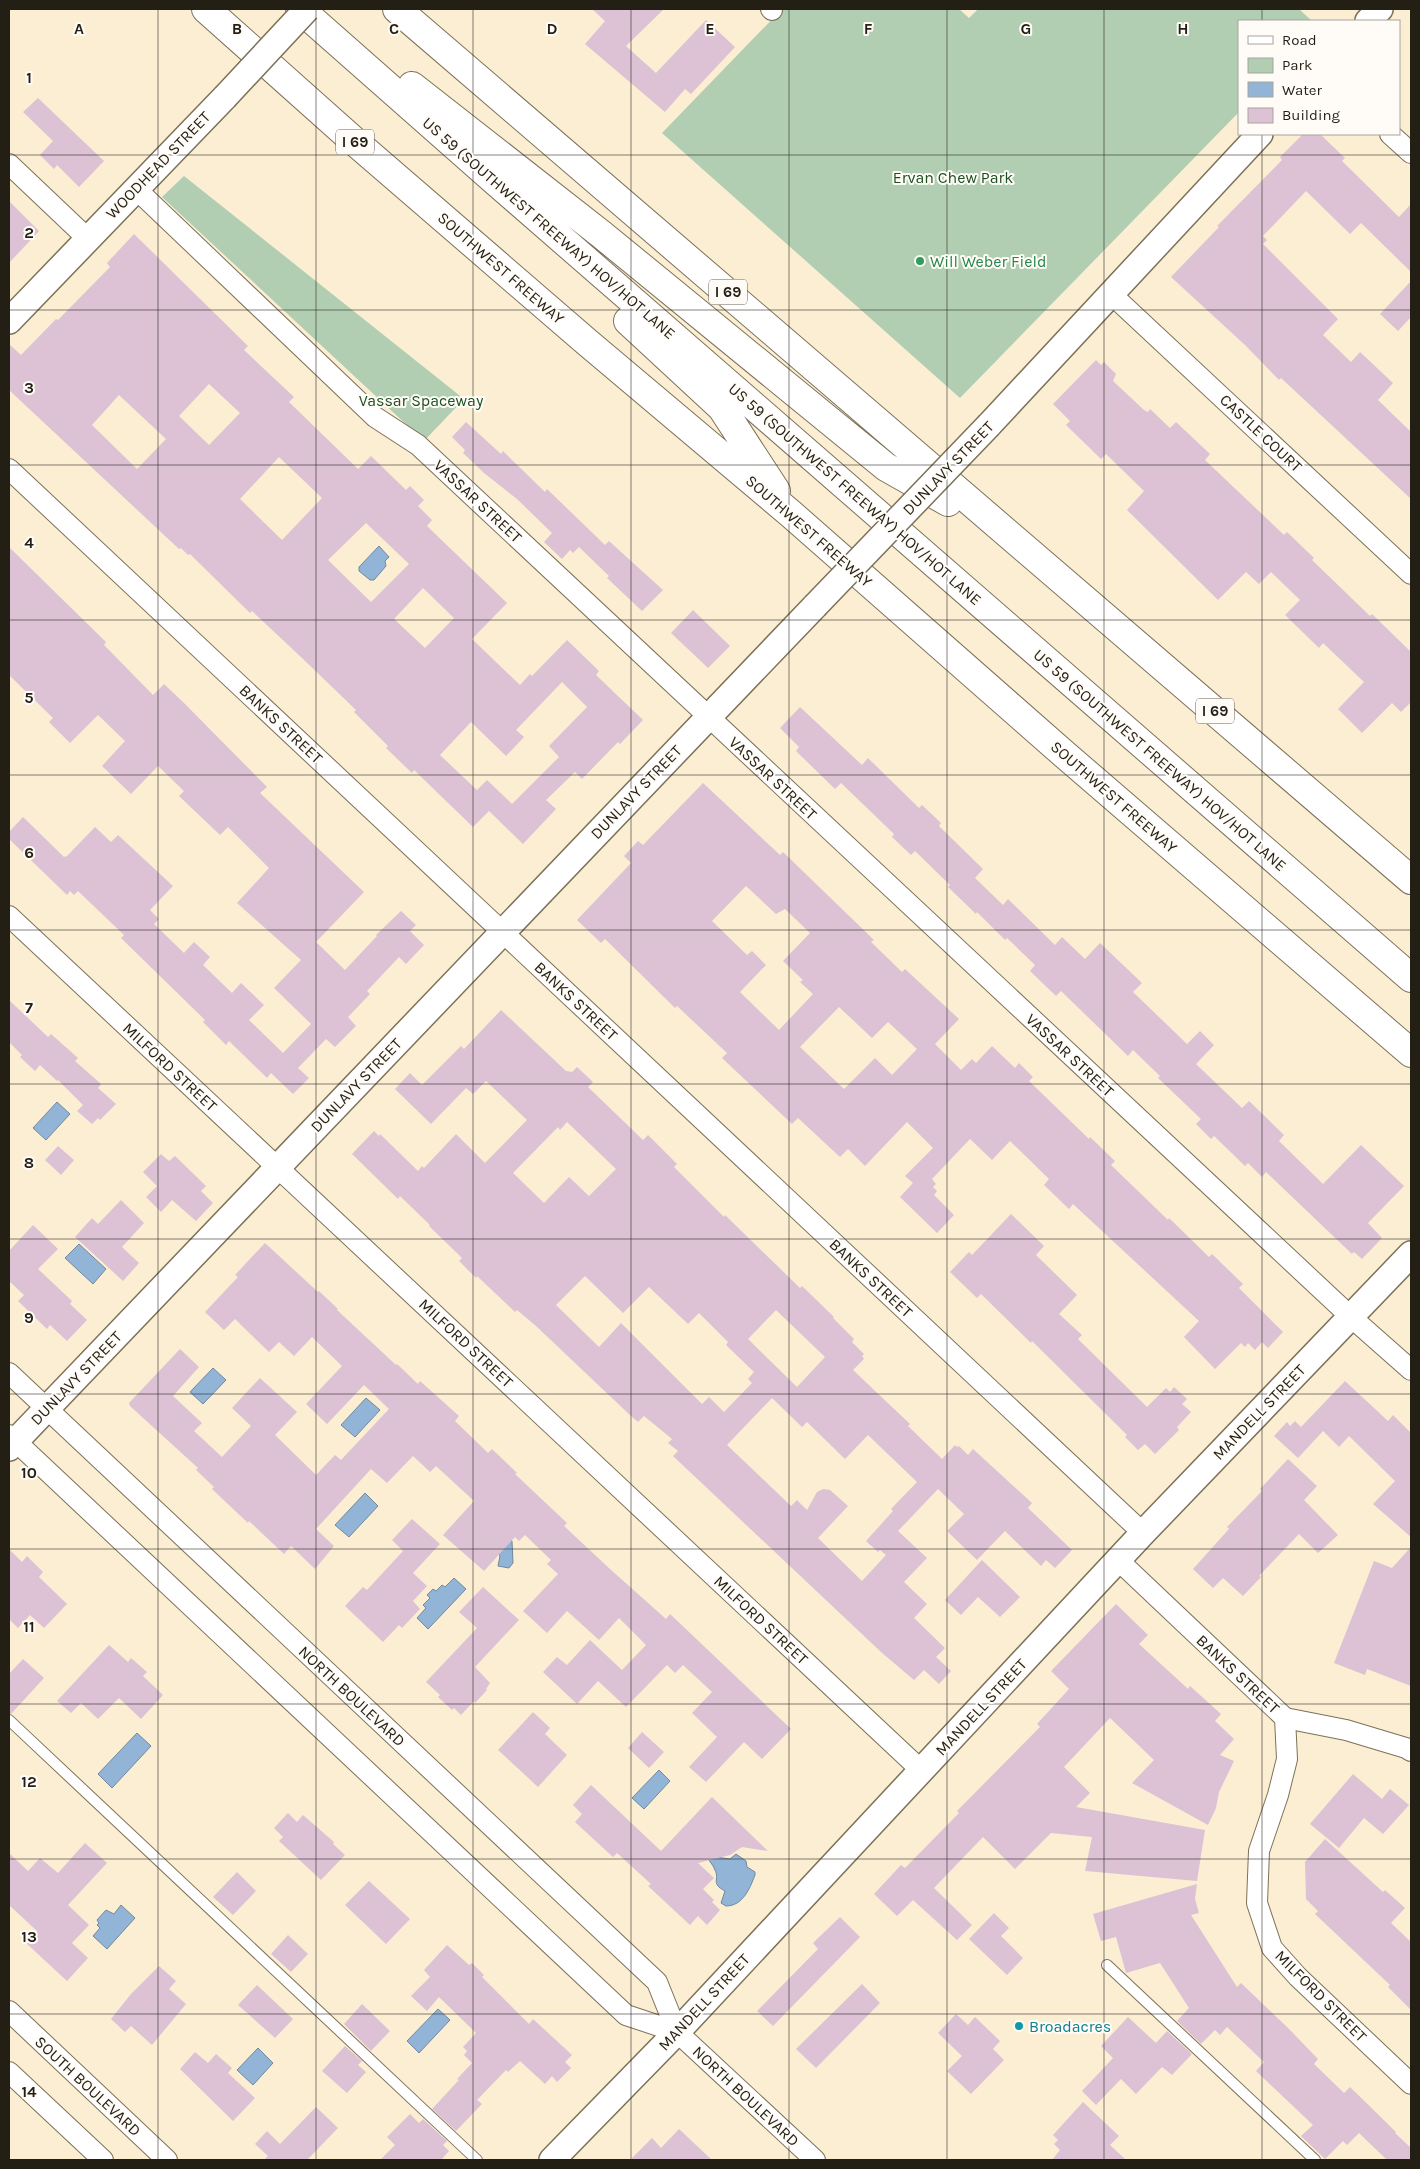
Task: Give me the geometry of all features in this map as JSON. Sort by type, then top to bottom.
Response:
[{"type":"highway","name":"SOUTHWEST FREEWAY","points":[[206,9],[354,141],[588,343],[791,514],[1064,754],[1411,1053]]},
{"type":"highway","points":[[292,9],[415,126],[722,408],[791,514]]},
{"type":"highway","name":"US 59 (SOUTHWEST FREEWAY) HOV/HOT LANE","points":[[300,9],[1411,978]]},
{"type":"highway","points":[[315,9],[601,234],[886,467],[1019,542]]},
{"type":"highway","name":"I 69","points":[[397,9],[1411,880]]},
{"type":"street","name":"WOODHEAD STREET","points":[[9,321],[307,9]]},
{"type":"street","points":[[1369,20],[1380,9]]},
{"type":"street","name":"DUNLAVY STREET","points":[[11,1441],[47,1408],[989,425],[1259,135]]},
{"type":"street","points":[[1391,135],[1411,153]]},
{"type":"street","points":[[9,164],[87,238]]},
{"type":"street","name":"VASSAR STREET","points":[[135,188],[375,417],[418,445],[1350,1317],[1411,1370]]},
{"type":"street","name":"CASTLE COURT","points":[[1110,293],[1411,574]]},
{"type":"street","name":"BANKS STREET","points":[[9,469],[1143,1533]]},
{"type":"street","name":"MILFORD STREET","points":[[9,916],[922,1771]]},
{"type":"street","name":"MANDELL STREET","points":[[552,2160],[677,2032],[1143,1533],[1411,1254]]},
{"type":"street","name":"NORTH BOULEVARD","points":[[9,1373],[657,1982],[677,2032]]},
{"type":"street","name":"NORTH BOULEVARD","points":[[11,1441],[626,2015],[677,2032],[815,2160]]},
{"type":"street","name":"BANKS STREET","points":[[1118,1560],[1285,1718],[1346,1730],[1411,1751]]},
{"type":"street","name":"MILFORD STREET","points":[[1285,1718],[1286,1759],[1278,1795],[1259,1851],[1257,1904],[1272,1948],[1298,1977],[1411,2084]]},
{"type":"street","name":"SOUTH BOULEVARD","points":[[9,2011],[167,2160]]},
{"type":"street","points":[[9,2072],[103,2160]]},
{"type":"lane","points":[[9,1720],[477,2160]]},
{"type":"lane","points":[[1107,1965],[1315,2160]]},
{"type":"green space","name":"Ervan Chew Park","points":[[782,9],[959,9],[969,18],[978,9],[1299,9],[1311,20],[1238,20],[1238,113],[960,398],[662,133]]},
{"type":"green space","name":"Vassar Spaceway","points":[[184,176],[464,399],[424,441],[162,197]]},
{"type":"water","points":[[379,546],[389,557],[385,561],[386,566],[374,580],[370,580],[359,571],[359,567]]},
{"type":"water","points":[[57,1102],[70,1114],[46,1140],[33,1128]]},
{"type":"water","points":[[79,1244],[106,1269],[93,1284],[65,1258]]},
{"type":"water","points":[[213,1368],[226,1380],[203,1404],[190,1392]]},
{"type":"water","points":[[366,1398],[380,1410],[355,1437],[341,1425]]},
{"type":"water","points":[[365,1493],[378,1506],[349,1537],[335,1525]]},
{"type":"water","points":[[493,1522],[512,1541],[513,1563],[509,1568],[498,1566],[500,1556],[496,1549]]},
{"type":"water","points":[[454,1578],[466,1589],[428,1629],[417,1618],[426,1608],[423,1605],[430,1598],[427,1595],[433,1589],[436,1591],[442,1585],[445,1587]]},
{"type":"water","points":[[137,1733],[151,1746],[112,1788],[98,1774]]},
{"type":"water","points":[[659,1770],[670,1781],[644,1809],[632,1798]]},
{"type":"water","points":[[736,1854],[746,1861],[747,1867],[755,1872],[755,1875],[748,1891],[741,1900],[726,1906],[721,1903],[725,1891],[718,1886],[716,1873],[707,1856],[730,1859]]},
{"type":"water","points":[[121,1905],[135,1918],[107,1949],[93,1936],[100,1928],[97,1925],[99,1923],[97,1920],[106,1910],[114,1914]]},
{"type":"water","points":[[438,2009],[450,2020],[419,2053],[407,2041]]},
{"type":"water","points":[[258,2048],[273,2063],[253,2085],[237,2070]]},
{"type":"building","points":[[592,9],[664,9],[626,46],[656,73],[706,20],[735,47],[691,94],[685,89],[665,112],[585,44],[605,21]]},
{"type":"building","points":[[38,98],[104,161],[79,187],[57,165],[54,169],[40,155],[53,141],[23,112]]},
{"type":"building","points":[[1302,135],[1321,135],[1345,158],[1342,161],[1399,217],[1411,204],[1411,272],[1361,223],[1350,234],[1306,191],[1263,236],[1267,240],[1263,244],[1338,319],[1323,335],[1351,362],[1360,352],[1393,383],[1378,400],[1411,432],[1411,499],[1281,378],[1279,380],[1245,345],[1171,277],[1219,227],[1217,226],[1282,160],[1280,157]]},
{"type":"building","points":[[9,201],[39,231],[9,263]]},
{"type":"building","points":[[134,234],[248,346],[244,350],[294,397],[289,402],[358,469],[371,456],[406,490],[410,486],[424,500],[418,506],[432,520],[427,526],[507,603],[472,639],[520,685],[530,674],[532,676],[567,640],[599,671],[596,675],[643,720],[620,744],[618,742],[582,779],[575,772],[546,800],[556,809],[523,844],[489,811],[473,827],[414,770],[412,773],[386,748],[388,746],[354,712],[356,710],[302,658],[252,611],[250,613],[190,554],[188,555],[181,548],[179,549],[9,390],[9,344],[21,355],[110,267],[107,263]],"holes":[[[209,384],[240,413],[209,445],[179,416]],[[119,395],[166,439],[137,469],[92,425]],[[279,457],[322,498],[282,540],[240,499]],[[366,523],[409,564],[371,602],[328,560]],[[423,588],[454,618],[425,648],[394,619]],[[562,682],[587,707],[549,746],[559,757],[512,804],[487,780],[477,790],[440,755],[471,722],[506,756],[524,737],[516,730]]]},
{"type":"building","points":[[1411,281],[1411,317],[1398,331],[1380,314]]},
{"type":"building","points":[[1096,360],[1101,365],[1104,362],[1116,374],[1113,381],[1144,410],[1148,412],[1150,409],[1170,428],[1176,422],[1210,454],[1205,460],[1284,535],[1287,532],[1314,558],[1312,560],[1370,616],[1372,614],[1411,652],[1411,702],[1401,712],[1392,703],[1362,733],[1338,709],[1364,682],[1323,643],[1319,648],[1285,615],[1300,600],[1271,572],[1259,584],[1246,572],[1218,600],[1127,510],[1144,491],[1106,454],[1101,459],[1066,425],[1070,421],[1053,404]]},
{"type":"building","points":[[466,422],[501,454],[503,451],[545,492],[547,489],[605,545],[609,541],[663,590],[642,611],[607,578],[609,576],[579,547],[573,553],[570,550],[562,559],[544,542],[552,533],[517,499],[484,473],[463,453],[465,450],[452,437]]},
{"type":"building","points":[[9,547],[106,642],[104,645],[153,695],[164,684],[183,702],[267,787],[260,793],[364,892],[316,942],[345,970],[376,935],[401,911],[416,925],[410,931],[424,945],[406,964],[399,957],[367,991],[370,994],[348,1017],[356,1026],[335,1047],[326,1039],[298,1068],[309,1078],[293,1094],[271,1073],[267,1078],[229,1041],[226,1045],[203,1022],[205,1020],[121,938],[124,935],[78,891],[74,895],[70,891],[67,895],[9,839],[9,832],[23,817],[64,857],[95,827],[111,842],[118,835],[173,886],[150,910],[159,919],[154,924],[184,953],[194,942],[210,957],[203,965],[232,993],[241,983],[264,1005],[249,1020],[283,1053],[311,1024],[274,988],[301,960],[237,903],[269,868],[228,827],[220,835],[179,796],[184,791],[158,766],[131,794],[102,766],[125,741],[98,715],[70,743],[49,722],[53,718],[9,675]]},
{"type":"building","points":[[693,610],[730,646],[708,668],[671,633]]},
{"type":"building","points":[[800,707],[862,765],[868,758],[919,808],[922,805],[941,823],[939,826],[983,869],[975,878],[1003,905],[1008,899],[1055,945],[1062,937],[1085,959],[1100,943],[1142,983],[1133,992],[1187,1044],[1200,1031],[1214,1045],[1196,1064],[1242,1108],[1249,1101],[1284,1135],[1279,1141],[1323,1184],[1361,1145],[1404,1186],[1368,1223],[1382,1238],[1362,1259],[1354,1252],[1352,1254],[1266,1172],[1262,1177],[1248,1163],[1245,1166],[1214,1136],[1211,1139],[1196,1124],[1201,1119],[1158,1078],[1160,1076],[1133,1050],[1128,1056],[1061,991],[1056,996],[1030,971],[1035,965],[1007,938],[1005,940],[977,912],[976,914],[915,851],[911,855],[892,837],[894,834],[841,783],[835,789],[796,751],[799,747],[780,728]]},
{"type":"building","points":[[703,783],[780,855],[783,852],[874,940],[871,942],[902,972],[905,969],[959,1019],[935,1044],[961,1070],[972,1059],[976,1063],[992,1046],[1015,1068],[1019,1063],[1033,1077],[1029,1081],[1089,1139],[1090,1137],[1115,1161],[1111,1165],[1209,1257],[1212,1254],[1243,1284],[1239,1288],[1283,1332],[1268,1348],[1262,1342],[1255,1350],[1248,1343],[1245,1347],[1241,1343],[1215,1369],[1184,1337],[1199,1321],[1073,1204],[1069,1209],[1044,1185],[1049,1179],[1010,1141],[992,1160],[970,1139],[932,1179],[936,1184],[933,1187],[937,1191],[934,1195],[954,1215],[937,1233],[900,1197],[913,1183],[905,1176],[933,1148],[907,1122],[865,1166],[848,1149],[840,1157],[798,1118],[792,1124],[722,1058],[727,1053],[677,1006],[675,1008],[605,939],[601,943],[577,920],[631,863],[624,856],[638,841],[643,845]],"holes":[[[746,886],[776,914],[785,909],[810,933],[783,961],[803,980],[800,982],[813,994],[779,1030],[740,992],[766,965],[752,951],[747,955],[712,921]],[[839,1007],[872,1038],[888,1022],[917,1049],[892,1075],[875,1058],[844,1089],[800,1047]]]},
{"type":"building","points":[[9,1000],[48,1037],[51,1034],[78,1058],[75,1061],[101,1084],[98,1088],[116,1104],[100,1120],[98,1118],[92,1124],[77,1111],[83,1105],[58,1080],[40,1065],[35,1071],[20,1057],[22,1055],[9,1042]]},
{"type":"building","points":[[501,1010],[566,1071],[572,1072],[577,1067],[593,1082],[588,1087],[643,1140],[648,1135],[677,1164],[674,1167],[724,1217],[725,1215],[800,1288],[802,1286],[834,1317],[854,1339],[852,1342],[864,1354],[862,1356],[864,1359],[853,1370],[910,1424],[908,1426],[942,1459],[955,1445],[959,1446],[968,1455],[973,1449],[1032,1503],[1028,1508],[1072,1550],[1055,1568],[1046,1560],[1041,1566],[1005,1531],[977,1560],[947,1531],[964,1514],[938,1489],[898,1531],[927,1558],[904,1582],[927,1604],[914,1618],[945,1648],[936,1657],[951,1671],[939,1684],[924,1670],[914,1680],[881,1652],[673,1456],[678,1451],[668,1443],[672,1439],[644,1416],[638,1422],[536,1326],[517,1310],[515,1312],[477,1276],[476,1278],[459,1261],[462,1258],[430,1225],[400,1196],[398,1199],[352,1154],[374,1131],[379,1136],[380,1134],[418,1171],[422,1166],[424,1168],[456,1134],[485,1163],[527,1120],[486,1081],[473,1094],[466,1088],[431,1124],[395,1089],[410,1073],[422,1085],[461,1046],[464,1049]],"holes":[[[567,1122],[616,1169],[589,1196],[569,1177],[544,1203],[513,1173],[558,1127],[560,1130]],[[585,1276],[623,1313],[649,1287],[688,1324],[699,1313],[728,1342],[726,1345],[754,1372],[748,1379],[752,1383],[724,1412],[709,1397],[702,1404],[621,1323],[599,1347],[556,1305]],[[776,1310],[825,1357],[797,1387],[748,1339]],[[772,1398],[802,1427],[807,1422],[845,1459],[868,1435],[917,1482],[891,1509],[893,1511],[866,1541],[878,1552],[880,1550],[886,1555],[862,1581],[818,1538],[848,1506],[830,1490],[823,1489],[817,1492],[807,1510],[797,1500],[791,1506],[727,1445]]]},
{"type":"building","points":[[58,1146],[74,1160],[61,1175],[45,1160]]},
{"type":"building","points":[[161,1154],[169,1161],[175,1156],[206,1186],[201,1191],[213,1203],[196,1221],[172,1200],[161,1212],[146,1197],[157,1186],[143,1172]]},
{"type":"building","points":[[121,1200],[144,1223],[122,1247],[139,1263],[123,1281],[75,1237],[92,1218],[98,1224]]},
{"type":"building","points":[[1011,1214],[1044,1246],[1036,1255],[1077,1295],[1059,1314],[1082,1335],[1078,1339],[1147,1407],[1166,1388],[1170,1392],[1174,1387],[1187,1399],[1182,1404],[1191,1412],[1177,1427],[1179,1430],[1155,1454],[1145,1444],[1138,1450],[1125,1437],[1127,1435],[1032,1341],[1031,1343],[981,1294],[977,1298],[950,1272],[969,1252],[972,1255]]},
{"type":"building","points":[[33,1225],[58,1249],[38,1269],[72,1301],[70,1304],[87,1320],[67,1341],[50,1325],[47,1329],[18,1301],[24,1295],[9,1281],[9,1251]]},
{"type":"building","points":[[265,1243],[319,1291],[396,1365],[418,1384],[420,1381],[459,1416],[455,1421],[488,1453],[492,1449],[517,1473],[515,1474],[567,1523],[564,1526],[610,1569],[666,1619],[670,1614],[791,1729],[762,1759],[744,1742],[706,1782],[689,1767],[717,1737],[692,1713],[712,1692],[683,1665],[675,1673],[667,1665],[626,1707],[598,1681],[577,1704],[543,1672],[557,1657],[567,1665],[590,1640],[622,1670],[646,1645],[619,1618],[599,1640],[567,1611],[547,1633],[523,1611],[558,1574],[547,1564],[551,1560],[525,1535],[519,1541],[515,1537],[484,1571],[443,1535],[474,1501],[436,1466],[430,1472],[413,1456],[387,1483],[371,1469],[316,1529],[334,1546],[315,1569],[291,1546],[284,1554],[249,1521],[248,1523],[212,1489],[214,1487],[196,1470],[198,1468],[130,1406],[129,1403],[180,1349],[199,1367],[173,1396],[202,1423],[194,1431],[222,1457],[251,1426],[232,1408],[260,1378],[297,1412],[275,1435],[316,1475],[335,1455],[341,1460],[389,1409],[364,1385],[327,1424],[306,1404],[342,1366],[312,1337],[294,1356],[279,1342],[269,1352],[235,1319],[224,1330],[205,1312],[238,1277],[235,1275]]},
{"type":"building","points":[[1345,1381],[1388,1421],[1393,1415],[1411,1433],[1411,1537],[1373,1504],[1395,1481],[1349,1436],[1339,1447],[1323,1431],[1298,1458],[1274,1436],[1287,1422],[1290,1426],[1295,1421],[1301,1427]]},
{"type":"building","points":[[1288,1459],[1317,1486],[1304,1500],[1338,1535],[1318,1553],[1299,1534],[1259,1576],[1261,1577],[1243,1596],[1223,1578],[1213,1588],[1193,1569],[1229,1529],[1227,1527],[1262,1491],[1260,1489]]},
{"type":"building","points":[[412,1519],[440,1544],[413,1573],[427,1586],[413,1601],[420,1609],[402,1628],[399,1625],[383,1642],[345,1606],[363,1587],[367,1590],[403,1551],[392,1540]]},
{"type":"building","points":[[1411,1547],[1411,1686],[1367,1669],[1365,1675],[1334,1663],[1374,1561],[1392,1568]]},
{"type":"building","points":[[9,1549],[22,1562],[27,1556],[43,1572],[39,1577],[67,1604],[44,1628],[30,1615],[18,1628],[9,1619]]},
{"type":"building","points":[[982,1560],[1020,1597],[1000,1617],[978,1597],[961,1615],[945,1600]]},
{"type":"building","points":[[483,1587],[519,1620],[475,1667],[490,1683],[487,1690],[461,1715],[454,1708],[452,1710],[438,1697],[440,1695],[426,1682],[477,1628],[459,1612]]},
{"type":"building","points":[[1116,1604],[1148,1635],[1139,1644],[1188,1689],[1190,1686],[1221,1714],[1215,1721],[1234,1739],[1220,1755],[1234,1761],[1219,1792],[1216,1808],[1208,1825],[1132,1783],[1154,1760],[1110,1718],[1064,1767],[1090,1793],[1076,1807],[1205,1830],[1197,1881],[1085,1871],[1092,1837],[1051,1833],[1015,1869],[983,1837],[934,1888],[972,1925],[957,1940],[913,1900],[897,1916],[874,1894],[901,1865],[905,1868],[959,1813],[957,1811],[1040,1727],[1037,1724],[1069,1689],[1051,1671]]},
{"type":"building","points":[[109,1645],[128,1662],[131,1658],[147,1672],[143,1676],[163,1695],[141,1719],[119,1698],[98,1719],[81,1703],[71,1713],[57,1701]]},
{"type":"building","points":[[23,1659],[44,1678],[11,1714],[9,1713],[9,1674]]},
{"type":"building","points":[[533,1712],[550,1728],[545,1734],[567,1755],[538,1787],[498,1750]]},
{"type":"building","points":[[642,1732],[664,1752],[649,1768],[628,1748]]},
{"type":"building","points":[[1353,1774],[1382,1799],[1390,1789],[1409,1805],[1383,1834],[1364,1818],[1339,1848],[1310,1824]]},
{"type":"building","points":[[591,1785],[661,1851],[712,1797],[768,1851],[742,1847],[730,1855],[698,1863],[714,1878],[703,1889],[714,1900],[712,1902],[720,1910],[707,1925],[698,1916],[690,1925],[648,1886],[651,1884],[617,1853],[613,1857],[575,1822],[582,1814],[573,1805]]},
{"type":"building","points":[[288,1813],[297,1822],[303,1815],[334,1842],[333,1844],[345,1855],[321,1880],[279,1841],[283,1837],[274,1828]]},
{"type":"building","points":[[1325,1839],[1383,1892],[1385,1890],[1405,1908],[1391,1923],[1411,1942],[1411,2010],[1388,1987],[1390,1985],[1315,1914],[1318,1911],[1306,1899],[1305,1862]]},
{"type":"building","points":[[85,1843],[107,1863],[68,1905],[89,1925],[72,1943],[88,1958],[67,1981],[26,1943],[37,1931],[9,1905],[9,1853],[28,1871],[40,1858],[58,1873]]},
{"type":"building","points":[[237,1872],[256,1891],[233,1915],[213,1897]]},
{"type":"building","points":[[369,1881],[410,1919],[386,1944],[345,1905]]},
{"type":"building","points":[[1197,1884],[1195,1899],[1199,1913],[1191,1915],[1237,1987],[1241,1983],[1289,2029],[1318,2059],[1314,2064],[1344,2093],[1350,2087],[1396,2132],[1411,2148],[1411,2160],[1387,2160],[1359,2133],[1347,2145],[1343,2141],[1325,2159],[1301,2136],[1313,2125],[1256,2071],[1264,2062],[1227,2027],[1220,2035],[1215,2030],[1201,2044],[1177,2021],[1189,2008],[1160,1963],[1126,1973],[1116,1937],[1101,1941],[1093,1914]]},
{"type":"building","points":[[994,1913],[1009,1928],[1001,1936],[1023,1958],[1007,1975],[969,1939]]},
{"type":"building","points":[[840,1917],[860,1937],[773,2026],[757,2011],[818,1949],[813,1943]]},
{"type":"building","points":[[288,1935],[308,1954],[291,1972],[271,1954]]},
{"type":"building","points":[[447,1945],[469,1965],[472,1963],[484,1975],[482,1977],[529,2024],[533,2019],[572,2055],[565,2062],[571,2068],[557,2082],[552,2076],[545,2084],[520,2061],[508,2072],[506,2070],[477,2100],[482,2104],[456,2131],[432,2109],[472,2063],[464,2055],[467,2051],[463,2047],[476,2033],[439,1997],[427,2011],[411,1996],[430,1977],[424,1970]]},
{"type":"building","points":[[159,1966],[176,1981],[169,1989],[186,2004],[152,2045],[131,2026],[125,2032],[111,2019],[131,1994]]},
{"type":"building","points":[[862,1984],[880,2003],[816,2068],[796,2049]]},
{"type":"building","points":[[257,1985],[293,2019],[275,2038],[238,2005]]},
{"type":"building","points":[[362,2004],[390,2031],[371,2051],[344,2024]]},
{"type":"building","points":[[956,2014],[968,2025],[975,2017],[1000,2041],[993,2049],[1004,2060],[971,2094],[947,2071],[962,2056],[938,2033]]},
{"type":"building","points":[[1128,2017],[1156,2043],[1167,2031],[1192,2054],[1172,2075],[1162,2067],[1136,2094],[1121,2079],[1096,2105],[1082,2091],[1113,2058],[1101,2046]]},
{"type":"building","points":[[345,2046],[362,2061],[358,2065],[366,2072],[347,2093],[322,2071]]},
{"type":"building","points":[[195,2052],[208,2063],[216,2054],[232,2068],[228,2073],[255,2098],[233,2121],[180,2069]]},
{"type":"building","points":[[1083,2102],[1119,2136],[1110,2145],[1126,2160],[1052,2160],[1060,2150],[1054,2144],[1058,2140],[1053,2135]]},
{"type":"building","points":[[316,2107],[338,2128],[307,2160],[264,2160],[268,2156],[255,2144],[267,2131],[280,2144]]},
{"type":"building","points":[[410,2114],[419,2123],[423,2119],[447,2141],[443,2145],[449,2151],[441,2160],[380,2160],[395,2145],[387,2137]]},
{"type":"building","points":[[679,2129],[712,2160],[630,2160],[652,2138],[661,2148]]},
{"type":"place","name":"Will Weber Field","points":[[920,261]]},
{"type":"place","name":"Broadacres","points":[[1019,2026]]}]
